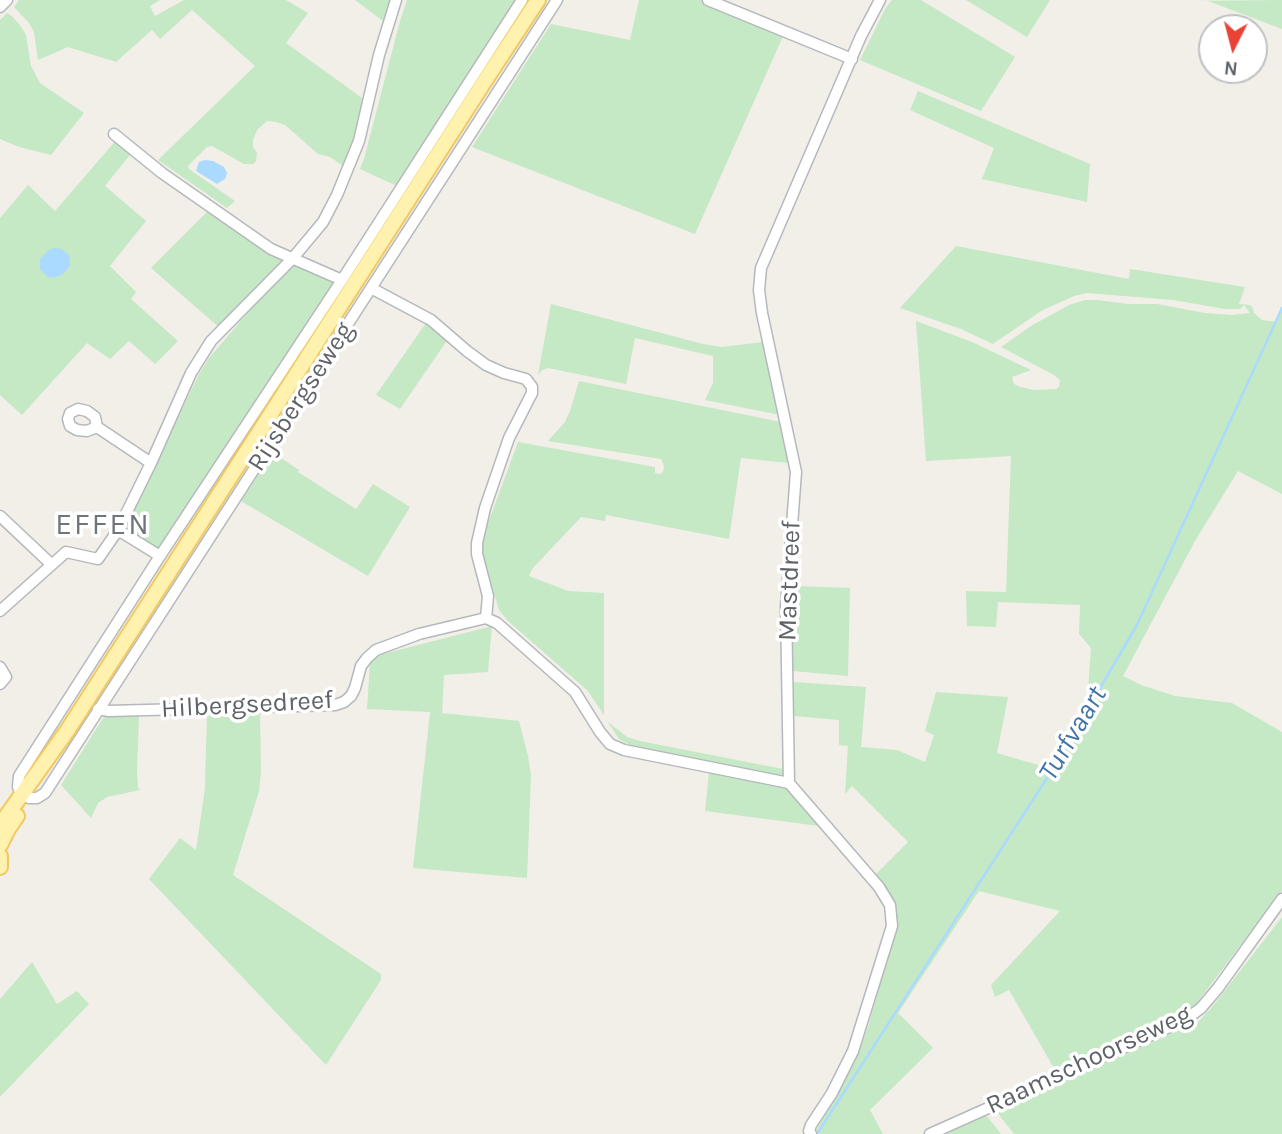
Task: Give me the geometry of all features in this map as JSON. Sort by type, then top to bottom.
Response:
[{"type":"main road","name":"Rijsbergseweg","points":[[0,845],[25,796],[538,0]]},
{"type":"main road","name":"Rijsbergseweg","points":[[0,825],[25,796]]},
{"type":"main road","points":[[0,856],[0,867]]},
{"type":"street","points":[[0,7],[6,0]]},
{"type":"street","points":[[0,611],[66,552],[98,559],[118,530],[191,373],[211,341],[293,258],[323,222],[349,169],[359,141],[379,55],[396,0]]},
{"type":"street","name":"Rijsbergseweg","points":[[522,0],[19,776],[18,787],[25,796],[37,797],[45,793],[557,0]]},
{"type":"street","points":[[708,0],[852,59]]},
{"type":"street","name":"Mastdreef","points":[[789,783],[786,606],[796,472],[762,313],[759,290],[761,268],[878,1]]},
{"type":"street","points":[[114,134],[162,173],[271,249],[342,280]]},
{"type":"street","points":[[371,288],[431,320],[486,365],[526,380],[533,387],[509,438],[485,508],[477,542],[477,554],[488,596],[486,618],[497,623],[575,692],[600,733],[610,744],[624,750],[789,783],[879,887],[890,905],[892,926],[853,1051],[832,1093],[811,1125],[811,1134]]},
{"type":"street","points":[[97,427],[150,463]]},
{"type":"street","points":[[0,516],[51,564]]},
{"type":"street","points":[[118,530],[160,556]]},
{"type":"street","name":"Hilbergsedreef","points":[[98,709],[109,711],[335,705],[351,696],[361,666],[376,650],[419,634],[486,618]]},
{"type":"street","points":[[0,667],[6,677],[0,684]]},
{"type":"street","name":"Raamschoorseweg","points":[[930,1134],[1185,1020],[1201,1008],[1219,988],[1282,899]]},
{"type":"green space","points":[[19,0],[160,0],[150,6],[155,16],[184,0],[286,0],[308,13],[286,43],[369,103],[349,170],[330,157],[318,154],[285,125],[267,121],[257,130],[253,140],[257,153],[253,164],[244,164],[212,146],[207,147],[188,166],[235,201],[227,208],[158,160],[255,66],[192,10],[160,39],[152,30],[116,62],[68,47],[38,60],[34,32],[14,7]]},
{"type":"green space","points":[[355,0],[396,0],[387,24]]},
{"type":"green space","points":[[407,0],[517,0],[397,186],[360,169]]},
{"type":"green space","points":[[639,0],[705,0],[784,34],[695,234],[472,147],[551,24],[630,40]]},
{"type":"green space","points":[[892,0],[921,0],[1015,57],[981,111],[860,60]]},
{"type":"green space","points":[[966,0],[1050,0],[1027,37]]},
{"type":"green space","points":[[1282,0],[1282,29],[1268,24],[1268,14],[1242,14],[1208,1],[1189,1]]},
{"type":"green space","points":[[7,13],[26,35],[31,66],[40,83],[84,113],[51,155],[0,139],[0,20]]},
{"type":"green space","points":[[918,91],[1090,164],[1087,202],[982,179],[994,148],[910,110]]},
{"type":"green space","points":[[118,138],[133,151],[105,186],[146,221],[110,266],[136,292],[131,299],[178,341],[155,364],[129,341],[110,359],[87,343],[22,415],[0,395],[0,218],[28,185],[55,211]]},
{"type":"green space","points":[[210,209],[286,260],[221,329],[151,268]]},
{"type":"green space","points":[[956,246],[1129,279],[1130,269],[1245,287],[1239,304],[1250,305],[1262,320],[1277,322],[1282,310],[1282,494],[1238,471],[1195,541],[1123,676],[1175,696],[1232,703],[1282,732],[1282,891],[1196,1004],[1185,1012],[1055,1070],[1009,990],[995,997],[991,985],[1060,911],[979,891],[898,1013],[933,1048],[870,1110],[883,1134],[820,1134],[816,1131],[857,1057],[895,930],[897,914],[894,902],[874,876],[908,842],[852,786],[845,794],[848,746],[839,745],[839,720],[794,716],[793,682],[866,687],[861,747],[897,750],[925,762],[934,735],[925,731],[936,692],[1008,697],[997,753],[1052,769],[1091,705],[1087,704],[1091,648],[1079,634],[1080,605],[998,602],[996,627],[967,626],[966,591],[1006,592],[1011,456],[926,461],[916,321],[972,342],[1031,370],[1012,377],[1014,384],[1034,390],[1056,389],[1060,380],[1001,347],[1031,326],[1069,305],[1085,300],[1097,300],[1157,304],[1205,313],[1250,313],[1244,305],[1240,309],[1225,309],[1173,300],[1087,293],[1041,311],[993,344],[961,329],[900,308]]},
{"type":"green space","points":[[294,264],[334,284],[160,552],[124,531],[209,358]]},
{"type":"green space","points":[[551,304],[703,344],[722,347],[763,342],[780,415],[705,400],[713,383],[713,356],[635,338],[626,384],[548,368],[538,375]]},
{"type":"green space","points":[[428,320],[448,339],[400,409],[376,395]]},
{"type":"green space","points":[[579,381],[781,422],[788,463],[741,458],[729,539],[606,515],[605,521],[581,517],[532,569],[529,576],[568,591],[604,593],[604,715],[588,691],[499,610],[483,555],[488,523],[518,442],[655,467],[655,473],[663,472],[661,459],[548,441],[565,422]]},
{"type":"green space","points":[[273,453],[356,509],[373,484],[410,507],[368,576],[241,501]]},
{"type":"green space","points":[[795,586],[850,588],[848,676],[793,671],[792,621]]},
{"type":"green space","points":[[492,626],[488,672],[444,675],[442,713],[519,721],[531,775],[527,878],[413,868],[430,712],[367,709],[370,663],[383,654]]},
{"type":"green space","points":[[139,714],[137,773],[140,790],[107,797],[98,803],[91,818],[61,785],[105,715]]},
{"type":"green space","points":[[207,714],[260,714],[259,791],[233,875],[381,974],[381,980],[326,1065],[149,879],[180,838],[196,850],[205,788]]},
{"type":"green space","points":[[608,722],[627,737],[783,769],[783,777],[637,749],[619,739]]},
{"type":"green space","points":[[709,773],[786,788],[819,826],[705,811]]},
{"type":"green space","points":[[1282,917],[1282,1134],[1014,1134],[996,1111],[1198,1022]]},
{"type":"green space","points":[[32,962],[57,1004],[77,991],[89,1004],[0,1097],[0,999]]},
{"type":"green space","points":[[986,1115],[1001,1134],[944,1134]]},
{"type":"water","points":[[205,160],[224,167],[227,173],[225,179],[217,184],[196,171],[199,162]]},
{"type":"water","points":[[55,248],[69,255],[70,266],[62,275],[53,278],[40,269],[40,259]]},
{"type":"waterway","name":"Turfvaart","points":[[817,1134],[1049,775],[1137,625],[1282,308]]},
{"type":"district","name":"EFFEN","points":[[103,525]]}]
